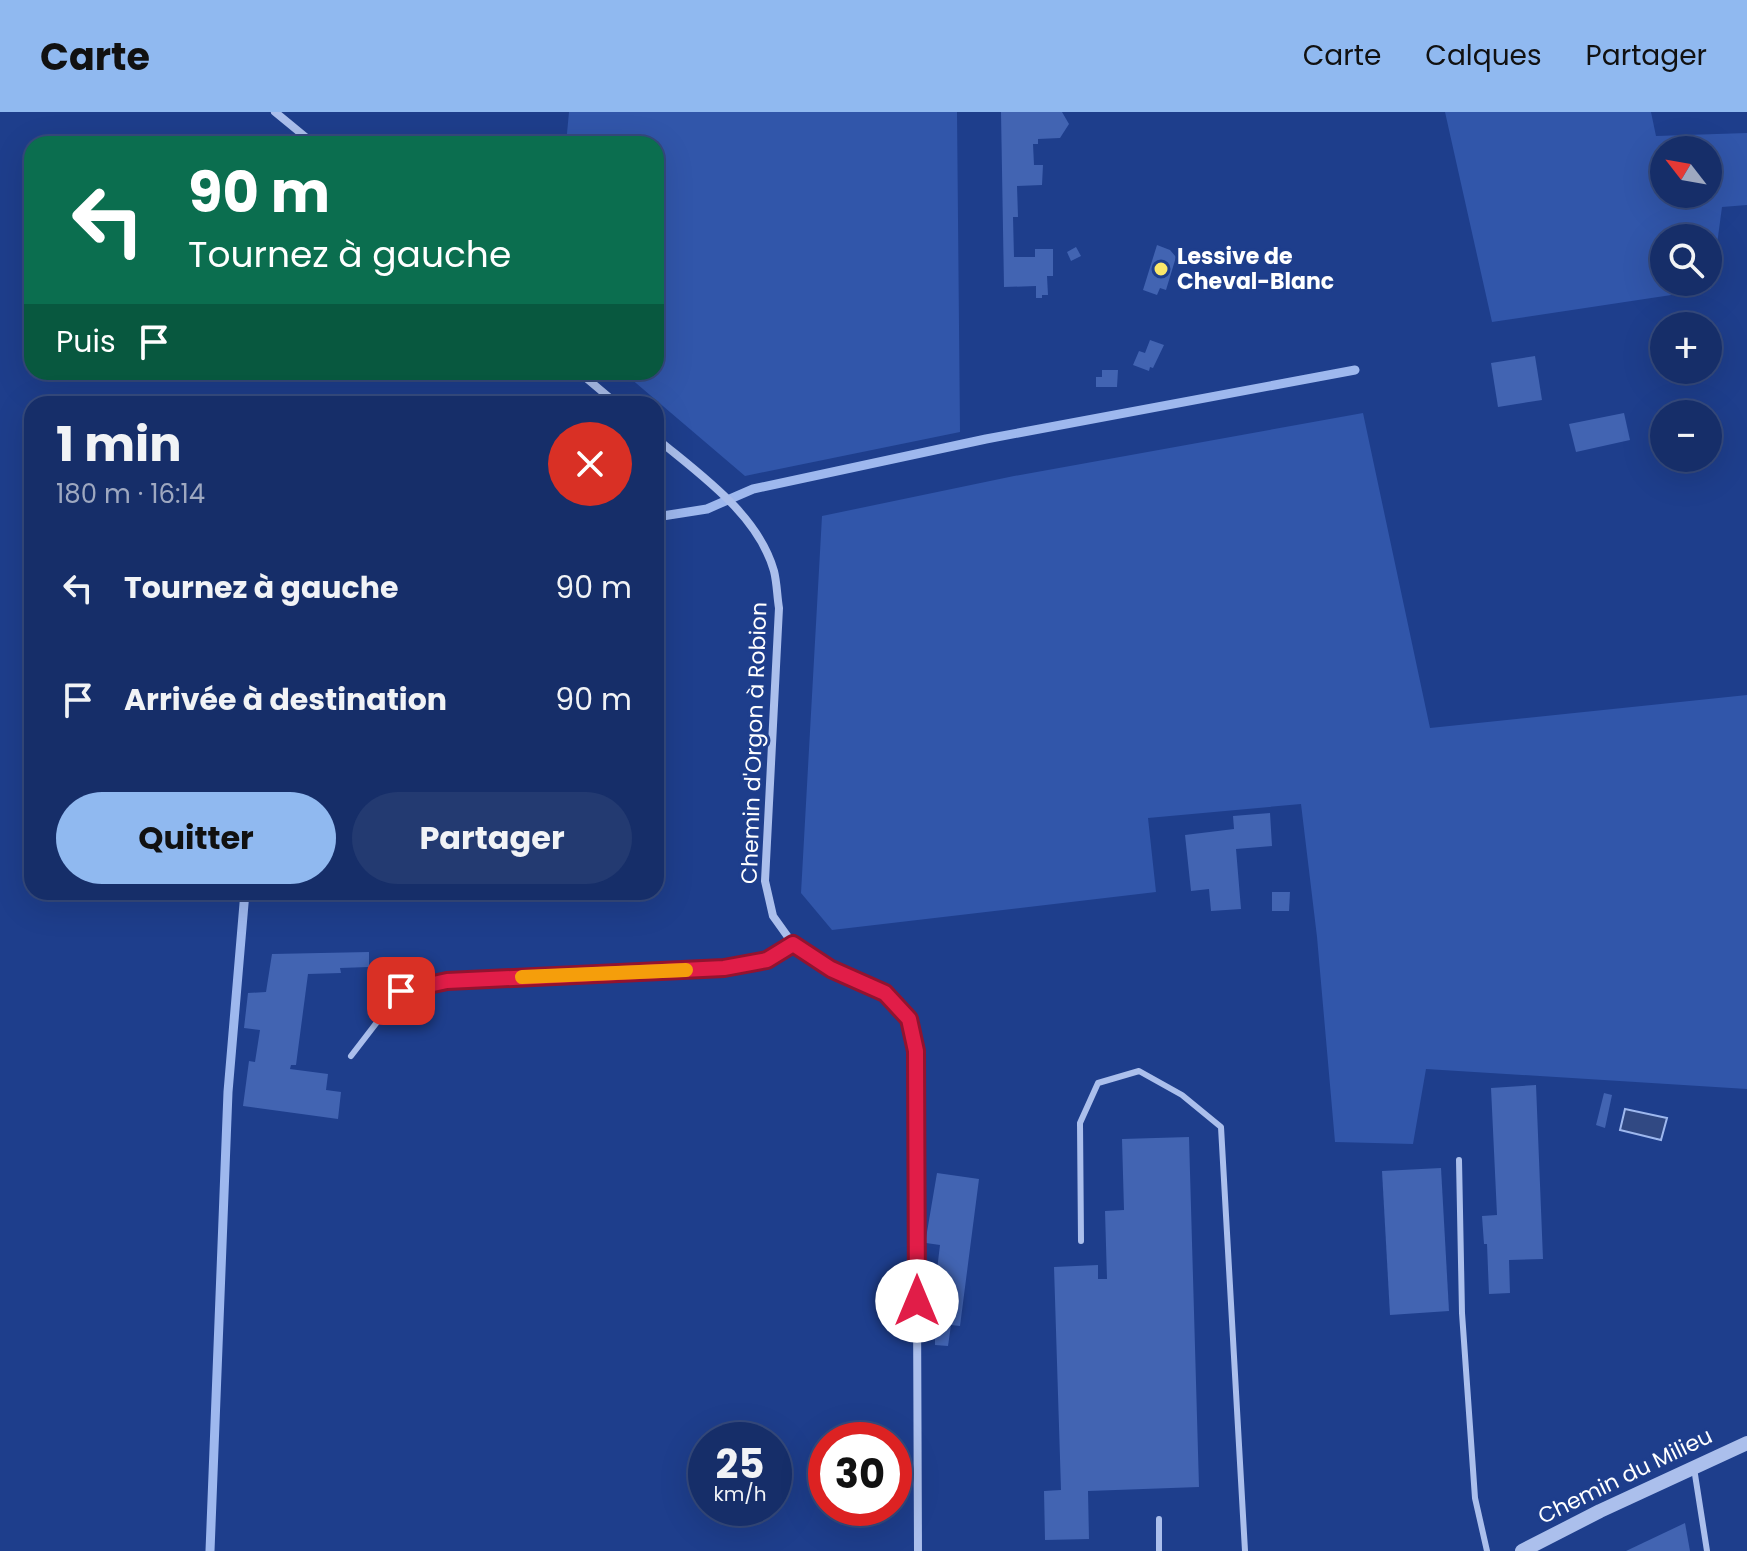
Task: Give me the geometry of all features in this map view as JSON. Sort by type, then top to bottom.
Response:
[{"type":"street","points":[[275,112],[304,136]]},
{"type":"street","points":[[588,380],[608,396]]},
{"type":"street","name":"Chemin d'Orgon à Robion","points":[[664,445],[720,492],[755,531],[774,570],[779,608],[765,881],[773,916],[793,944],[831,969],[885,993],[909,1019],[916,1051],[918,1551]]},
{"type":"street","name":"Chemin du Milieu","points":[[1522,1551],[1747,1443]]},
{"type":"lane","points":[[351,1056],[401,991],[447,981],[724,968],[767,960],[793,944]]},
{"type":"lane","points":[[1081,1241],[1080,1123],[1098,1083],[1139,1071],[1182,1095],[1221,1127],[1245,1551]]},
{"type":"lane","points":[[1459,1160],[1462,1313],[1475,1498],[1487,1551]]},
{"type":"lane","points":[[1694,1466],[1707,1551]]},
{"type":"lane","points":[[1159,1519],[1159,1551]]},
{"type":"shaded area","points":[[569,112],[957,112],[960,432],[745,476],[664,407],[664,396],[651,396],[632,380],[664,380],[664,136],[567,136]]},
{"type":"shaded area","points":[[1445,112],[1651,112],[1656,136],[1650,136],[1650,208],[1722,208],[1720,224],[1650,224],[1650,296],[1665,296],[1492,322]]},
{"type":"shaded area","points":[[1747,133],[1747,205],[1722,207],[1722,136],[1656,136]]},
{"type":"shaded area","points":[[1363,413],[1430,728],[1747,695],[1747,1089],[1426,1069],[1413,1144],[1335,1142],[1317,937],[1301,804],[1148,818],[1156,892],[832,930],[801,893],[822,516],[1014,476]]},
{"type":"shaded area","points":[[1625,1109],[1667,1118],[1661,1140],[1620,1130]]},
{"type":"building","points":[[1001,112],[1062,112],[1069,124],[1060,138],[1038,139],[1038,144],[1033,144],[1034,165],[1043,165],[1042,185],[1017,186],[1018,217],[1013,217],[1014,257],[1035,257],[1035,249],[1053,249],[1053,276],[1047,276],[1048,295],[1042,295],[1042,298],[1036,298],[1036,286],[1004,287]]},
{"type":"building","name":"Lessive de Cheval-Blanc","points":[[1157,245],[1170,250],[1176,257],[1166,290],[1160,288],[1157,295],[1143,290]]},
{"type":"building","points":[[1076,247],[1081,256],[1071,261],[1067,252]]},
{"type":"building","points":[[1150,340],[1164,345],[1149,371],[1133,365],[1139,351],[1145,353]]},
{"type":"building","points":[[1535,356],[1542,400],[1498,407],[1491,363]]},
{"type":"building","points":[[1102,370],[1118,370],[1117,387],[1096,387],[1096,377],[1102,377]]},
{"type":"building","points":[[1624,413],[1630,440],[1576,452],[1569,424]]},
{"type":"building","points":[[1270,813],[1272,846],[1236,849],[1241,909],[1211,911],[1209,889],[1191,891],[1185,835],[1234,829],[1233,816]]},
{"type":"building","points":[[1272,892],[1290,892],[1289,911],[1272,911]]},
{"type":"building","points":[[369,952],[369,967],[340,968],[341,973],[308,974],[296,1065],[291,1065],[290,1069],[328,1074],[326,1090],[341,1092],[338,1119],[243,1106],[249,1061],[255,1062],[260,1030],[244,1028],[248,993],[266,992],[272,954]]},
{"type":"building","points":[[1536,1085],[1543,1259],[1509,1260],[1510,1293],[1489,1294],[1487,1244],[1484,1244],[1482,1216],[1497,1215],[1491,1088]]},
{"type":"building","points":[[1604,1093],[1612,1095],[1605,1128],[1596,1125]]},
{"type":"building","points":[[1189,1137],[1199,1487],[1088,1491],[1089,1539],[1045,1540],[1044,1491],[1061,1490],[1054,1267],[1098,1265],[1098,1279],[1107,1279],[1105,1211],[1124,1210],[1122,1139]]},
{"type":"building","points":[[1441,1168],[1449,1311],[1390,1315],[1382,1171]]},
{"type":"building","points":[[937,1173],[979,1179],[960,1326],[951,1325],[948,1346],[935,1345],[935,1339],[929,1336],[940,1245],[926,1243],[926,1238]]},
{"type":"building","points":[[1685,1523],[1690,1551],[1626,1551]]},
{"type":"waterway","points":[[664,516],[707,509],[753,489],[986,439],[1355,370]]},
{"type":"waterway","points":[[210,1551],[228,1092],[244,900]]},
{"type":"slow traffic","points":[[522,977],[686,970]]},
{"type":"place","name":"Lessive de Cheval-Blanc","points":[[1161,269]]},
{"type":"route","points":[[401,991],[447,981],[724,968],[767,960],[793,944],[831,969],[885,993],[909,1019],[916,1051],[917,1301]]}]
